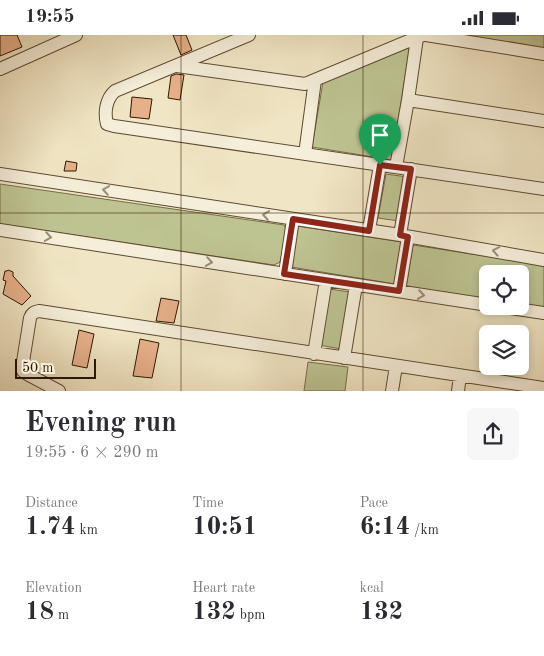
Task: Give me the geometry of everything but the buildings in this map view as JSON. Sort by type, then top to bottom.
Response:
[{"type":"street","points":[[0,69],[76,35]]},
{"type":"street","points":[[249,35],[115,91],[107,103],[106,119],[108,124],[544,189]]},
{"type":"street","points":[[175,66],[305,84],[422,36],[544,54]]},
{"type":"street","points":[[396,167],[422,36]]},
{"type":"street","points":[[305,153],[316,80]]},
{"type":"street","points":[[408,101],[544,121]]},
{"type":"street","points":[[369,231],[380,165]]},
{"type":"street","points":[[399,291],[411,169]]},
{"type":"street","points":[[0,174],[544,259]]},
{"type":"street","points":[[284,274],[293,219]]},
{"type":"street","points":[[0,230],[479,304]]},
{"type":"street","points":[[314,354],[326,280]]},
{"type":"street","points":[[344,358],[356,285]]},
{"type":"street","points":[[529,311],[544,313]]},
{"type":"street","points":[[59,391],[27,374],[22,368],[30,319],[34,312],[45,312],[396,366],[525,388],[544,388]]},
{"type":"street","points":[[392,391],[396,366]]},
{"type":"street","points":[[458,391],[460,376]]},
{"type":"green space","points":[[457,35],[544,35],[544,49]]},
{"type":"green space","points":[[410,45],[392,160],[312,147],[323,82]]},
{"type":"green space","points":[[386,174],[407,177],[399,221],[378,218]]},
{"type":"green space","points":[[0,184],[284,225],[287,231],[280,262],[274,265],[0,224]]},
{"type":"green space","points":[[297,226],[402,242],[395,284],[291,267]]},
{"type":"green space","points":[[413,245],[544,265],[544,308],[529,306],[529,265],[479,265],[479,298],[406,287]]},
{"type":"green space","points":[[329,289],[350,292],[341,349],[319,345]]},
{"type":"green space","points":[[308,362],[348,367],[345,391],[304,391]]},
{"type":"route","points":[[380,165],[411,169],[400,235],[408,237],[399,291],[284,274],[293,219],[369,231],[380,165]]}]
